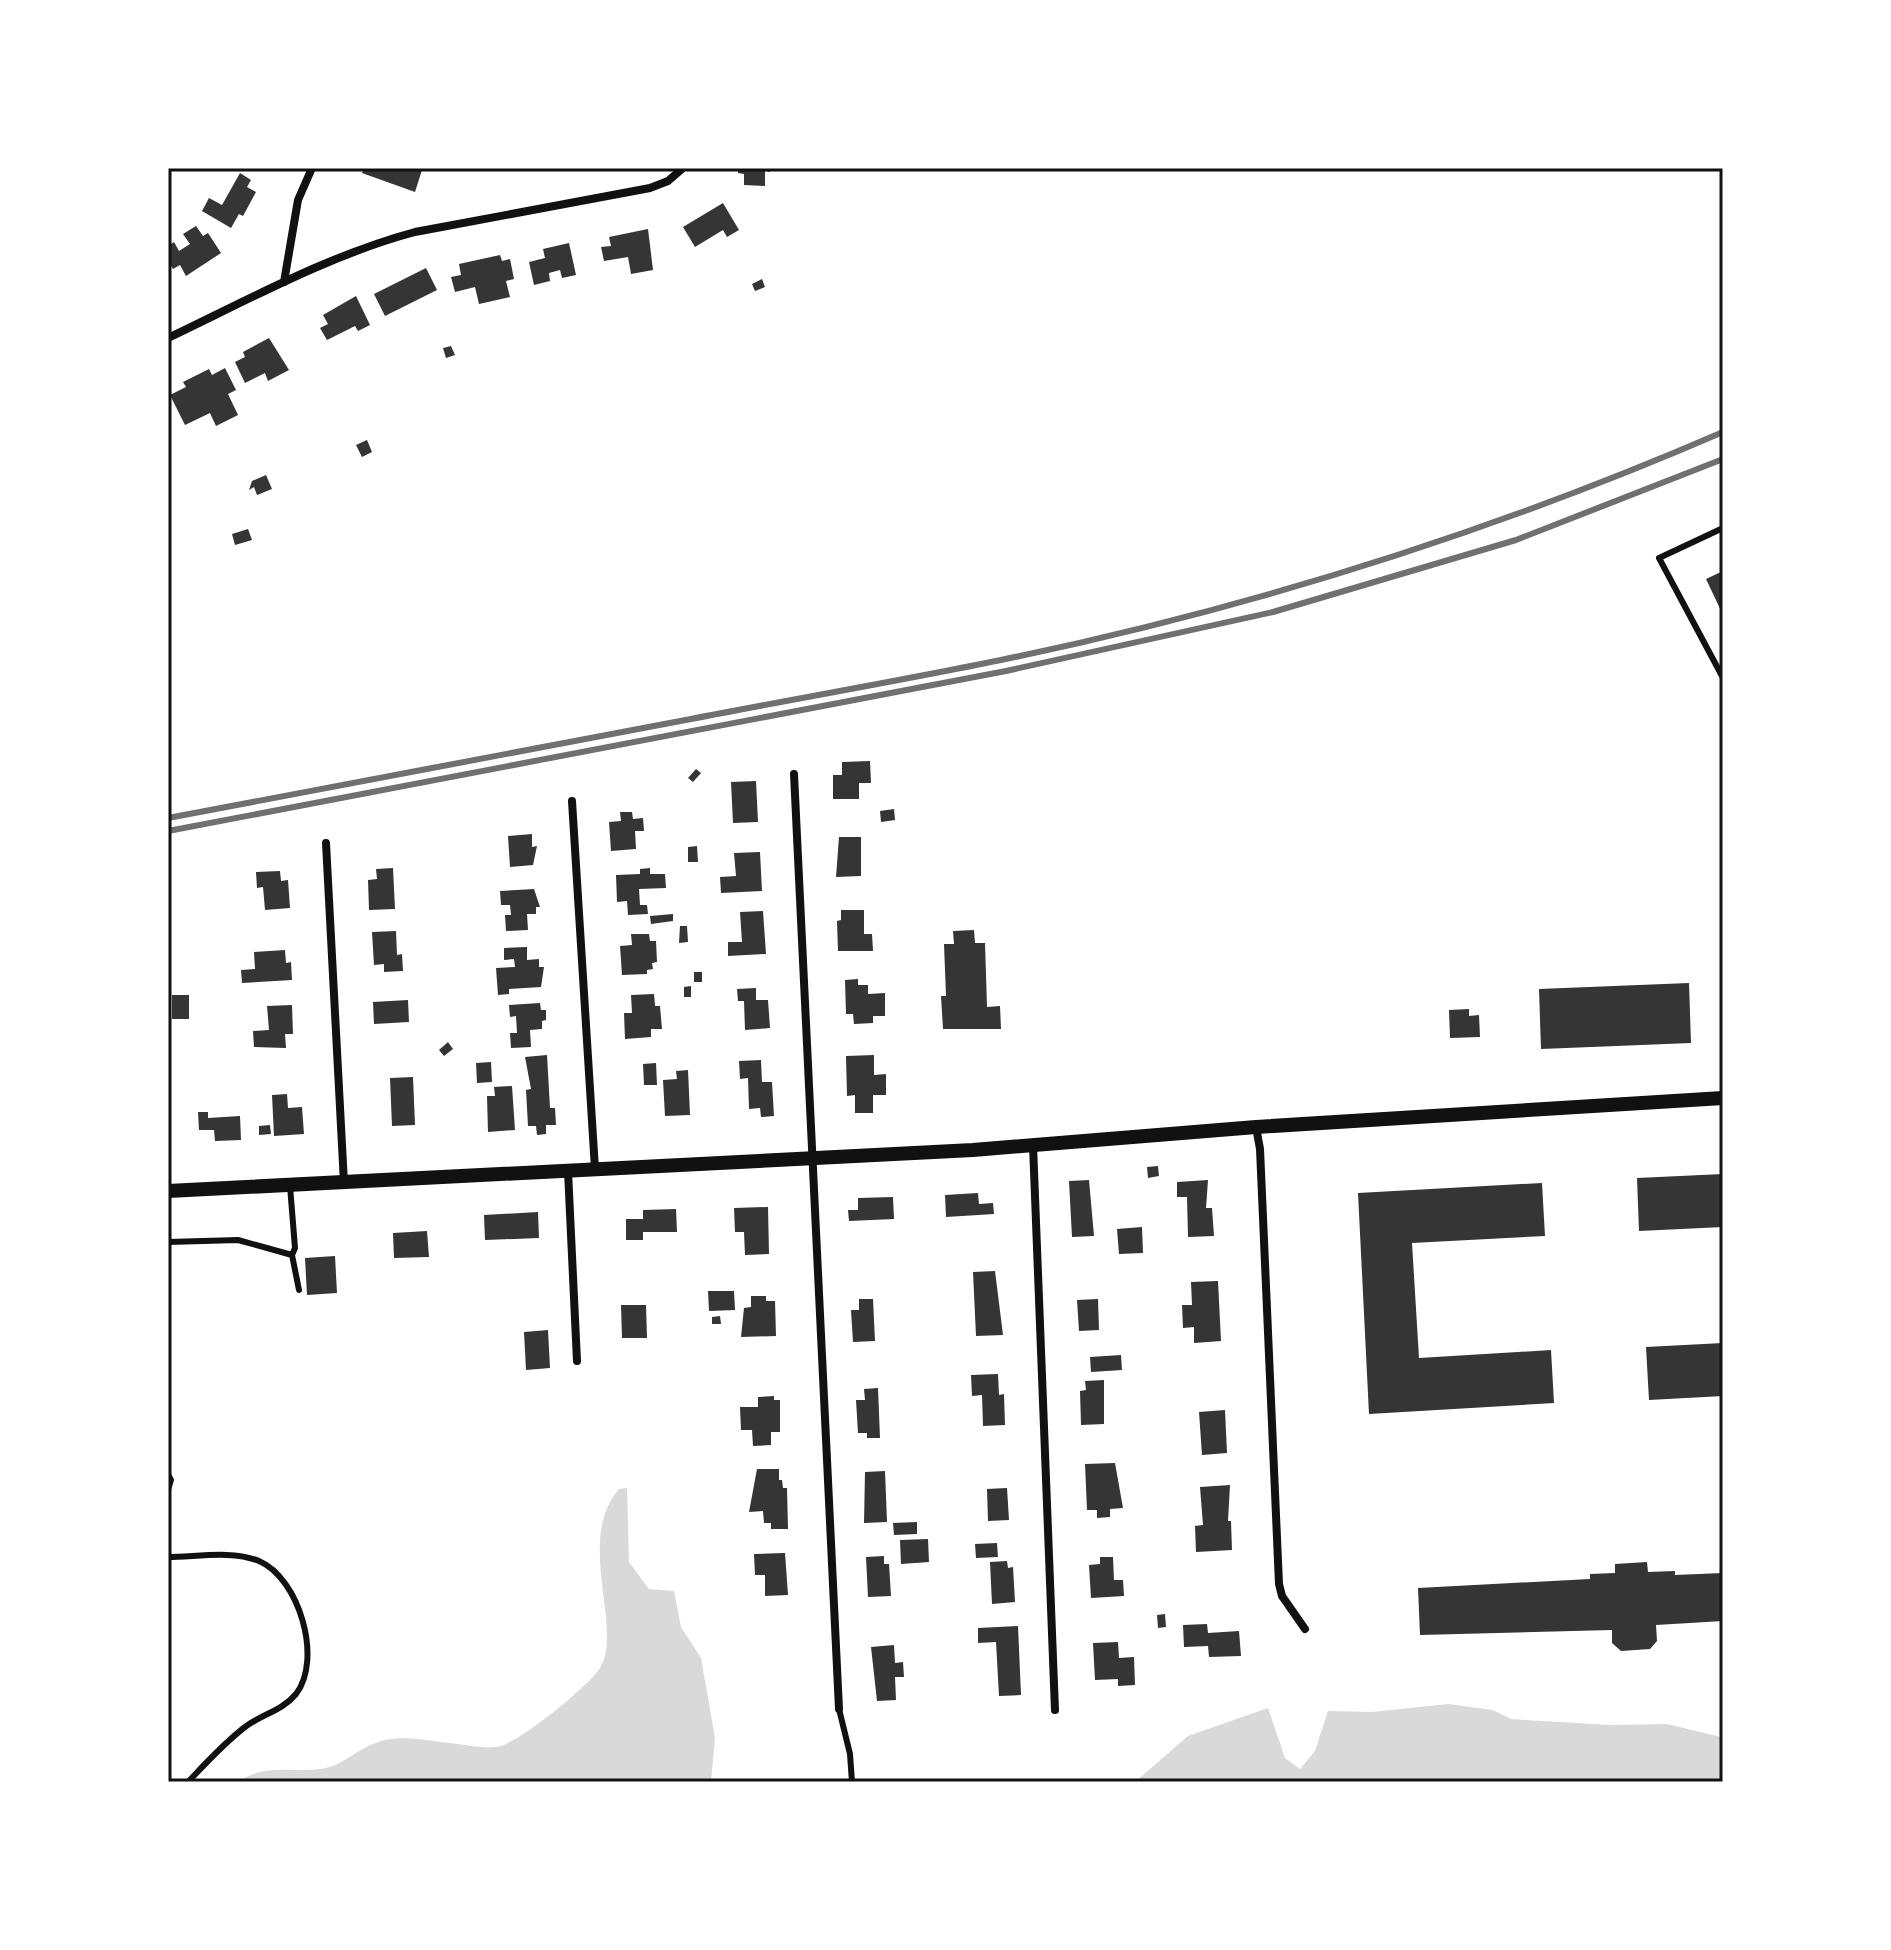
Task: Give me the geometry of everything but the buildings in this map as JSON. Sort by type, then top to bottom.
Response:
[{"type":"street","points":[[284,282],[298,200],[312,168]]},
{"type":"street","points":[[168,338],[284,282],[398,237],[650,188],[668,181],[683,168]]},
{"type":"street","points":[[794,774],[839,1709]]},
{"type":"street","points":[[572,801],[595,1169]]},
{"type":"street","points":[[326,843],[344,1183]]},
{"type":"street","points":[[168,1191],[812,1159],[1723,1098]]},
{"type":"street","points":[[1256,1127],[1260,1149],[1279,1584],[1282,1596],[1305,1629]]},
{"type":"street","points":[[1033,1144],[1055,1710]]},
{"type":"street","points":[[568,1171],[577,1361]]},
{"type":"lane","points":[[1722,676],[1659,558],[1723,528]]},
{"type":"lane","points":[[289,1185],[295,1248],[292,1255],[299,1290]]},
{"type":"lane","points":[[168,1242],[238,1240],[292,1255]]},
{"type":"lane","points":[[168,1474],[170,1488]]},
{"type":"lane","points":[[168,1557],[239,1556],[261,1562],[279,1576],[299,1604],[307,1637],[305,1671],[299,1690],[287,1705],[249,1724],[225,1743],[188,1782]]},
{"type":"lane","points":[[839,1709],[850,1754],[852,1782]]},
{"type":"shaded area","points":[[627,1488],[629,1562],[649,1589],[674,1591],[681,1627],[701,1658],[715,1738],[711,1782],[238,1782],[268,1771],[329,1767],[385,1740],[403,1738],[480,1747],[501,1746],[537,1725],[597,1672],[605,1656],[607,1636],[600,1561],[601,1535],[606,1511],[619,1489]]},
{"type":"shaded area","points":[[1448,1704],[1493,1710],[1511,1719],[1610,1725],[1667,1724],[1717,1736],[1723,1738],[1723,1782],[1135,1782],[1188,1736],[1268,1708],[1285,1758],[1300,1769],[1315,1751],[1328,1711],[1372,1712]]},
{"type":"railway","points":[[168,818],[962,668],[1093,640],[1277,592],[1458,535],[1547,503],[1723,432]]},
{"type":"railway","points":[[168,831],[1006,671],[1273,612],[1516,540],[1723,459]]}]
